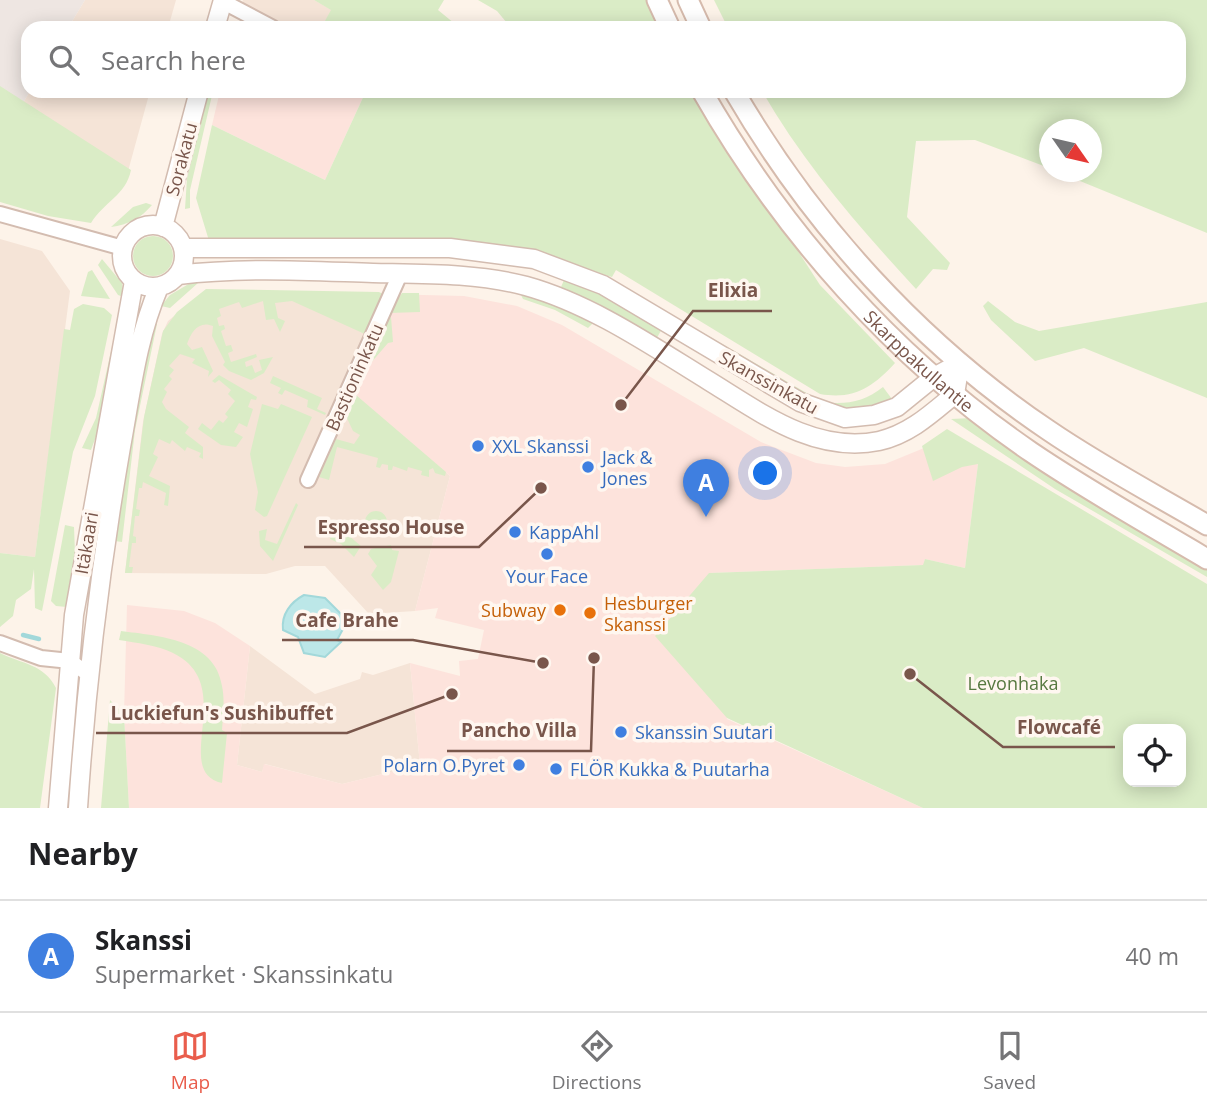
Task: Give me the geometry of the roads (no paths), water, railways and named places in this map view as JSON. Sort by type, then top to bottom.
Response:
[{"type":"main road","points":[[657,0],[667,21]]},
{"type":"main road","points":[[688,0],[698,21]]},
{"type":"main road","name":"Skarppakullantie","points":[[706,98],[759,183],[811,251],[857,302],[934,377],[1060,471],[1207,559]]},
{"type":"main road","name":"Skarppakullantie","points":[[738,98],[780,164],[847,250],[885,292],[960,363],[1056,436],[1207,525]]},
{"type":"street","points":[[217,21],[222,1],[260,21]]},
{"type":"street","name":"Sorakatu","points":[[163,227],[197,98]]},
{"type":"street","points":[[0,214],[123,248]]},
{"type":"street","points":[[150,225],[163,227],[176,235],[183,248],[184,262],[178,275],[159,287],[134,281],[123,264],[123,248],[128,238],[138,229],[150,225]]},
{"type":"street","name":"Skanssinkatu","points":[[183,248],[450,248],[534,259],[603,285],[800,402],[845,418],[874,415],[897,407],[934,377],[960,363]]},
{"type":"street","name":"Skanssinkatu","points":[[178,275],[245,269],[400,274],[506,282],[558,297],[658,351],[779,423],[828,442],[867,443],[891,437],[914,427],[955,394]]},
{"type":"street","name":"Bastioninkatu","points":[[308,480],[400,274]]},
{"type":"street","name":"Itäkaari","points":[[58,808],[69,661],[93,501],[134,281]]},
{"type":"street","name":"Itäkaari","points":[[78,808],[90,649],[108,514],[141,337],[159,287]]},
{"type":"street","points":[[955,394],[960,363]]},
{"type":"street","points":[[0,643],[41,658],[69,661],[88,674]]},
{"type":"street","points":[[69,661],[90,649]]},
{"type":"water","points":[[304,595],[325,598],[342,615],[343,629],[337,640],[341,642],[325,657],[304,653],[298,637],[283,630],[288,609]]},
{"type":"waterway","points":[[23,635],[39,639]]},
{"type":"place","name":"Elixia","points":[[621,405]]},
{"type":"place","name":"XXL Skanssi","points":[[478,446]]},
{"type":"place","name":"Jack & Jones","points":[[588,467]]},
{"type":"place","name":"Espresso House","points":[[541,488]]},
{"type":"place","name":"Skanssi","points":[[706,517]]},
{"type":"place","name":"KappAhl","points":[[515,532]]},
{"type":"place","name":"Your Face","points":[[547,554]]},
{"type":"place","name":"Subway","points":[[560,610]]},
{"type":"place","name":"Hesburger Skanssi","points":[[590,613]]},
{"type":"place","name":"Pancho Villa","points":[[594,658]]},
{"type":"place","name":"Cafe Brahe","points":[[543,663]]},
{"type":"place","name":"Flowcafé","points":[[910,674]]},
{"type":"place","name":"Luckiefun's Sushibuffet","points":[[452,694]]},
{"type":"place","name":"Skanssin Suutari","points":[[621,732]]},
{"type":"place","name":"Polarn O.Pyret","points":[[519,765]]},
{"type":"place","name":"FLÖR Kukka & Puutarha","points":[[556,769]]},
{"type":"park label","name":"Levonhaka","points":[[1013,683]]}]
